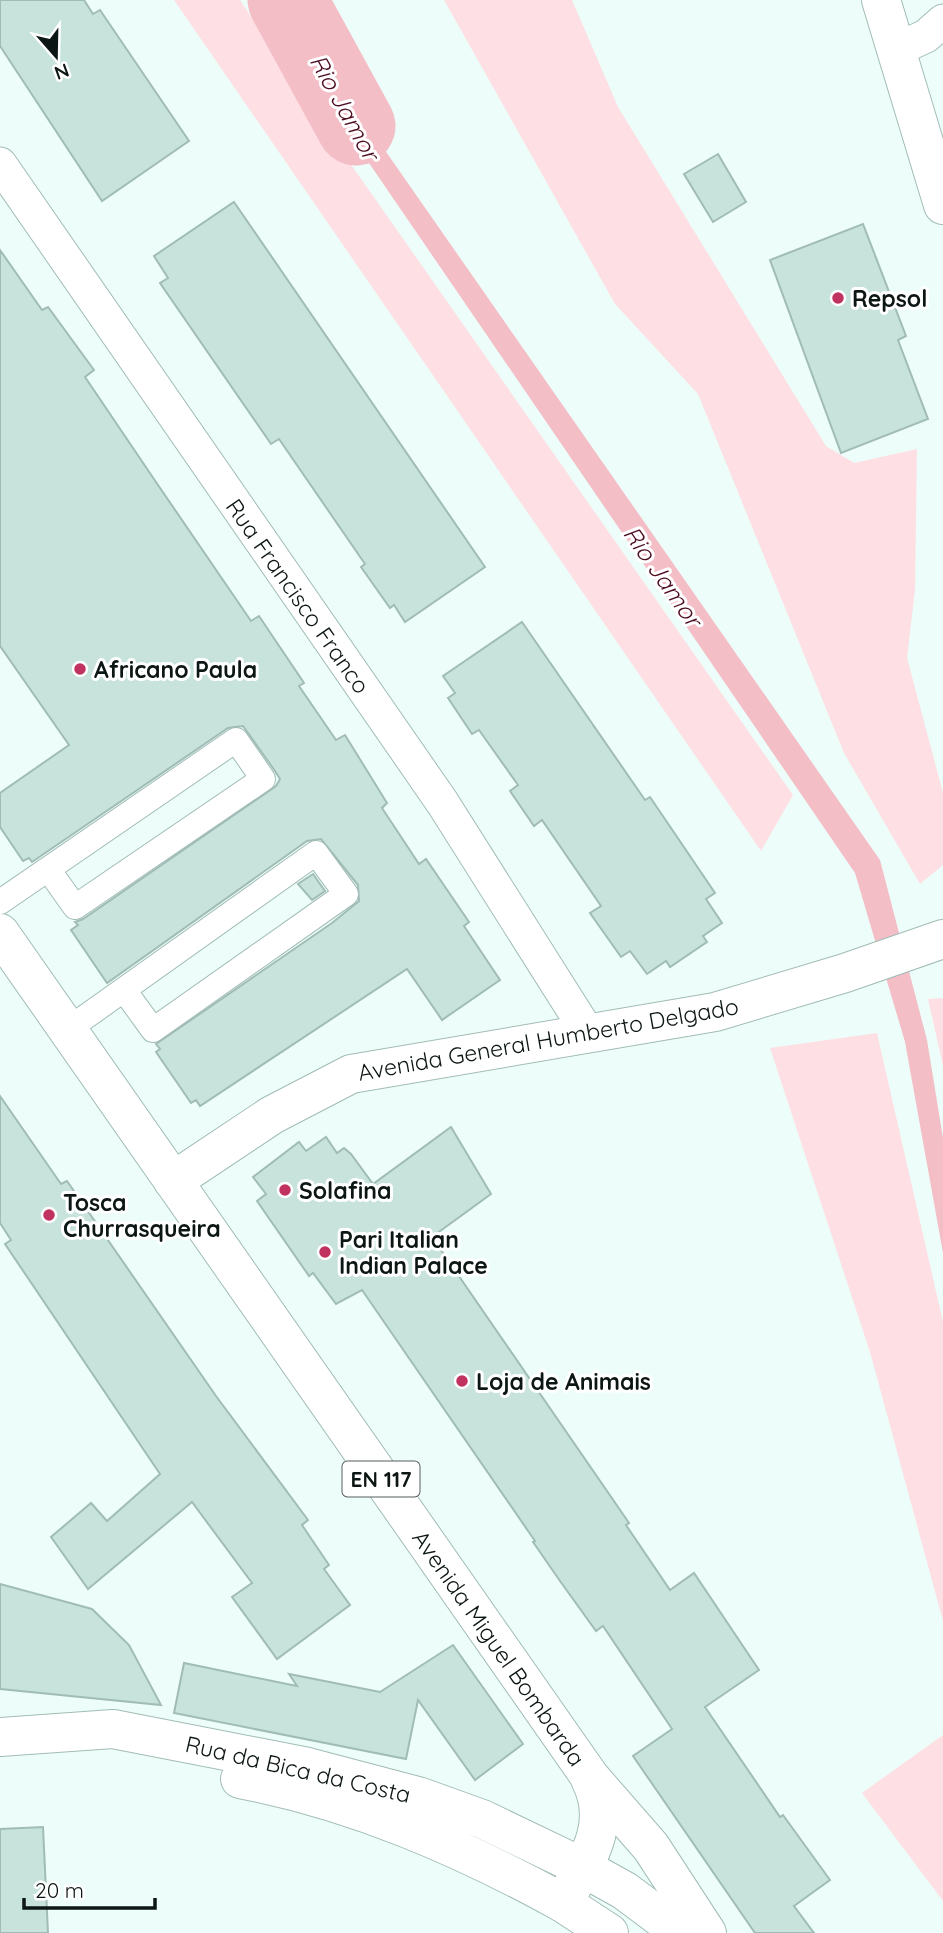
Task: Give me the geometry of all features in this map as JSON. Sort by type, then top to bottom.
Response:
[{"type":"street","points":[[881,0],[943,205]]},
{"type":"street","points":[[898,49],[926,36],[943,21]]},
{"type":"street","name":"Rua Francisco Franco","points":[[0,164],[442,802],[588,1033]]},
{"type":"street","points":[[0,902],[48,869],[236,740],[262,779],[75,907],[48,869]]},
{"type":"street","points":[[67,1030],[316,853],[346,894],[153,1030],[124,990]]},
{"type":"street","name":"Avenida Miguel Bombarda","points":[[0,933],[590,1777],[651,1847],[707,1933]]},
{"type":"street","name":"Avenida General Humberto Delgado","points":[[173,1181],[272,1115],[351,1074],[715,1012],[845,974],[935,941]]},
{"type":"street","name":"Rua da Bica da Costa","points":[[0,1738],[113,1729],[308,1767],[418,1796],[482,1819],[582,1867]]},
{"type":"street","name":"Rua da Bica da Costa","points":[[0,1738],[115,1755],[247,1780],[356,1808],[440,1840],[563,1903]]},
{"type":"street","name":"Avenida Miguel Bombarda","points":[[563,1903],[601,1825],[598,1799],[590,1777]]},
{"type":"street","points":[[582,1867],[625,1891],[681,1933]]},
{"type":"street","points":[[563,1903],[609,1933]]},
{"type":"shaded area","points":[[174,0],[240,0],[310,106],[793,795],[761,851]]},
{"type":"shaded area","points":[[444,0],[572,0],[618,107],[826,446],[854,463],[917,449],[915,590],[907,658],[943,793],[943,865],[920,884],[844,753],[698,394],[615,304]]},
{"type":"shaded area","points":[[943,998],[943,1066],[928,999]]},
{"type":"shaded area","points":[[877,1033],[943,1322],[943,1621],[870,1352],[770,1048]]},
{"type":"shaded area","points":[[943,1735],[943,1901],[862,1793]]},
{"type":"water","points":[[262,0],[285,0],[322,60],[880,860],[927,1040],[943,1138],[943,1253],[905,1042],[855,873],[306,71]]},
{"type":"building","points":[[0,0],[84,0],[93,14],[100,10],[189,141],[102,201],[0,46]]},
{"type":"building","points":[[718,154],[746,202],[713,222],[684,174]]},
{"type":"building","points":[[234,202],[485,567],[405,622],[394,605],[390,608],[361,567],[365,564],[279,439],[271,444],[160,283],[168,278],[154,256]]},
{"type":"building","points":[[863,224],[906,336],[898,340],[928,419],[841,453],[770,260]]},
{"type":"building","points":[[0,250],[42,310],[48,307],[94,370],[85,377],[158,485],[251,621],[259,616],[304,683],[299,686],[336,740],[345,735],[387,803],[382,808],[419,864],[426,859],[469,922],[464,926],[500,980],[442,1020],[407,969],[200,1106],[196,1100],[191,1103],[156,1052],[160,1049],[156,1044],[332,923],[359,901],[358,885],[321,839],[307,841],[107,983],[71,930],[78,925],[75,922],[276,786],[280,779],[243,726],[228,728],[32,862],[29,858],[23,861],[0,827],[0,793],[69,745],[0,646]]},
{"type":"building","points":[[522,622],[645,800],[650,797],[715,893],[706,899],[722,923],[703,936],[707,942],[670,967],[666,961],[647,974],[630,951],[621,957],[590,913],[601,906],[542,820],[534,826],[510,791],[518,785],[479,730],[472,734],[448,698],[455,693],[443,676]]},
{"type":"building","points":[[313,874],[325,891],[312,900],[298,884]]},
{"type":"building","points":[[0,1096],[61,1184],[67,1181],[216,1396],[308,1520],[302,1525],[329,1565],[324,1569],[350,1605],[277,1659],[232,1597],[252,1583],[192,1502],[88,1589],[51,1537],[91,1503],[107,1521],[160,1474],[5,1244],[11,1240],[0,1223]]},
{"type":"building","points":[[451,1127],[491,1194],[432,1237],[629,1523],[626,1525],[670,1590],[694,1573],[759,1670],[705,1707],[780,1817],[783,1815],[830,1880],[794,1906],[814,1933],[755,1933],[633,1756],[672,1729],[603,1626],[596,1631],[560,1581],[362,1290],[336,1304],[313,1273],[309,1276],[257,1201],[266,1194],[253,1177],[299,1142],[306,1151],[326,1137],[337,1153],[344,1148],[351,1154],[373,1184]]},
{"type":"building","points":[[0,1584],[92,1609],[129,1645],[161,1705],[0,1689]]},
{"type":"building","points":[[453,1645],[523,1744],[475,1780],[418,1700],[406,1759],[174,1713],[184,1663],[297,1686],[289,1674],[380,1692]]},
{"type":"building","points":[[43,1827],[48,1933],[0,1933],[0,1829]]},
{"type":"waterway","name":"Rio Jamor","points":[[287,0],[356,126]]},
{"type":"place","name":"Repsol","points":[[838,298]]},
{"type":"place","name":"Africano Paula","points":[[80,669]]},
{"type":"place","name":"Solafina","points":[[285,1190]]},
{"type":"place","name":"Tosca Churrasqueira","points":[[49,1215]]},
{"type":"place","name":"Pari Italian Indian Palace","points":[[325,1252]]},
{"type":"place","name":"Loja de Animais","points":[[462,1381]]}]
